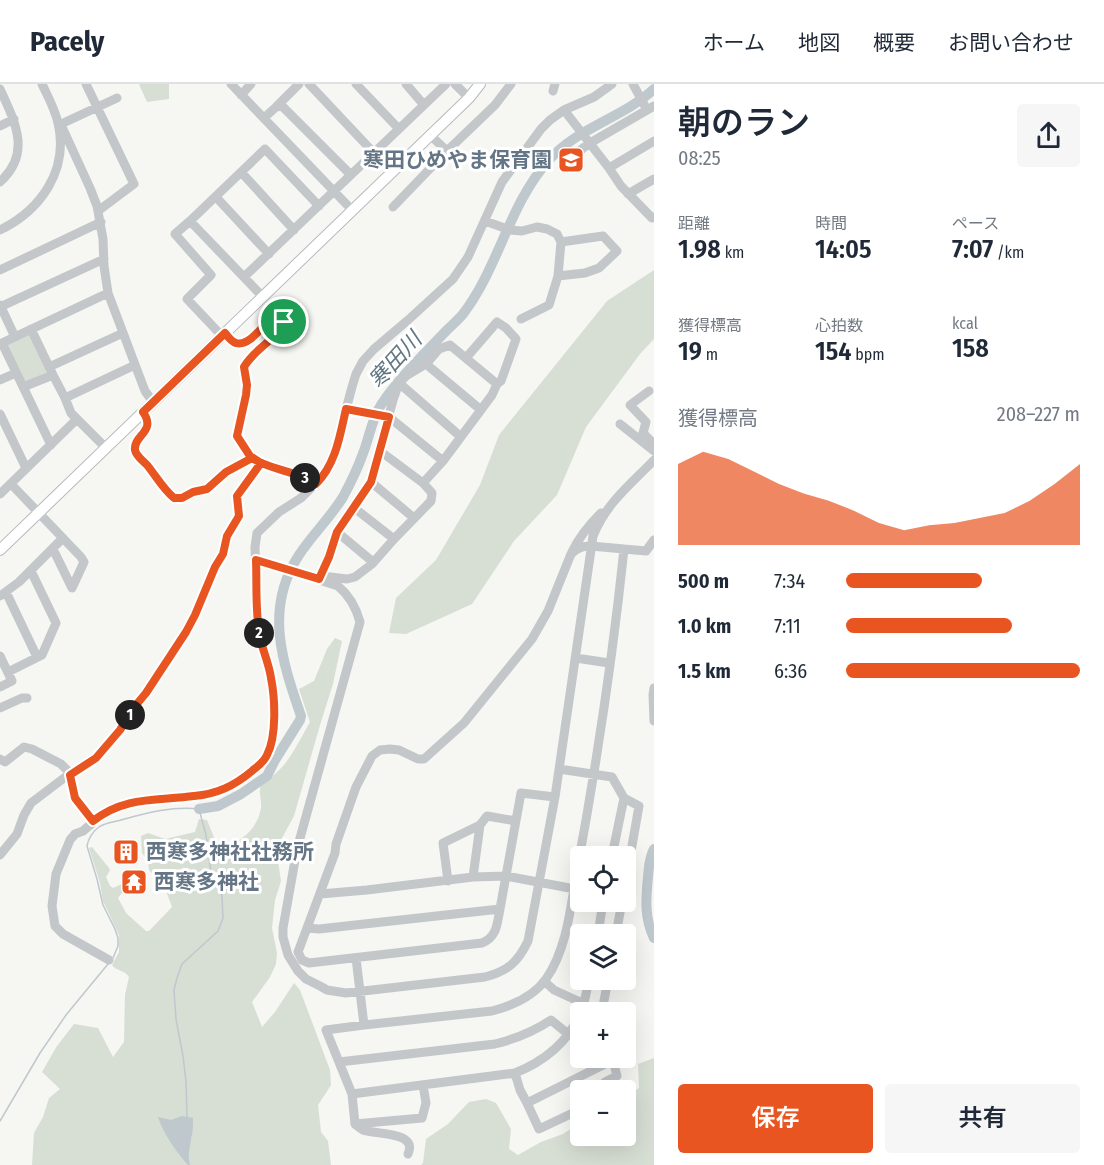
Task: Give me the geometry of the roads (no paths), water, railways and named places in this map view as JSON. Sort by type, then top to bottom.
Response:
[{"type":"main road","points":[[0,550],[469,98],[480,84]]},
{"type":"street","points":[[0,230],[28,212],[41,198],[48,188],[59,159],[58,125],[53,107],[42,84]]},
{"type":"street","points":[[86,84],[134,184],[98,211]]},
{"type":"street","points":[[231,84],[352,210]]},
{"type":"street","points":[[241,95],[251,84]]},
{"type":"street","points":[[264,118],[299,84]]},
{"type":"street","points":[[309,84],[374,153]]},
{"type":"street","points":[[356,84],[399,129]]},
{"type":"street","points":[[406,84],[424,105]]},
{"type":"street","points":[[244,278],[446,84]]},
{"type":"street","points":[[455,84],[469,98]]},
{"type":"street","points":[[393,207],[495,105],[511,84]]},
{"type":"street","points":[[109,960],[63,934],[56,926],[52,906],[56,874],[67,846],[73,836],[83,831],[107,811],[141,801],[205,795],[226,789],[260,764],[268,754],[273,727],[273,690],[258,624],[256,537],[259,531],[279,512],[301,498],[324,475],[333,458],[356,375],[363,361],[453,279],[468,257],[502,182],[541,129],[564,110],[594,97],[612,84]]},
{"type":"street","points":[[566,165],[590,143],[650,108],[633,84]]},
{"type":"street","points":[[0,89],[14,119],[19,140],[18,152],[8,175],[0,182]]},
{"type":"street","points":[[58,125],[117,98]]},
{"type":"street","points":[[276,107],[282,106],[351,175]]},
{"type":"street","points":[[564,110],[628,194],[652,218],[654,216]]},
{"type":"street","points":[[0,126],[14,119]]},
{"type":"street","points":[[58,125],[63,129],[87,180],[98,211],[104,239],[108,293],[145,391],[153,402]]},
{"type":"street","points":[[430,135],[447,151]]},
{"type":"street","points":[[609,168],[654,141]]},
{"type":"street","points":[[316,484],[257,460],[237,436],[246,395],[244,367],[275,335],[284,319],[280,315],[274,317],[261,330],[241,343],[234,342],[223,335],[187,299],[211,275],[175,234],[265,149],[319,206]]},
{"type":"street","points":[[242,172],[294,230]]},
{"type":"street","points":[[628,194],[654,179]]},
{"type":"street","points":[[216,197],[269,254]]},
{"type":"street","points":[[190,221],[262,297]]},
{"type":"street","points":[[485,221],[516,231],[537,227],[547,229],[557,234],[561,242],[558,276],[549,305],[521,319]]},
{"type":"street","points":[[0,270],[101,222]]},
{"type":"street","points":[[558,276],[585,273],[599,268],[617,251],[603,236],[561,242]]},
{"type":"street","points":[[15,337],[0,307],[104,259]]},
{"type":"street","points":[[51,445],[1,344],[108,293]]},
{"type":"street","points":[[423,483],[492,395],[501,381],[503,370],[516,339],[497,322],[466,358]]},
{"type":"street","points":[[31,329],[71,413],[106,448]]},
{"type":"street","points":[[23,387],[123,333]]},
{"type":"street","points":[[320,578],[337,532],[371,482],[399,383],[426,364],[439,349],[450,345],[497,384]]},
{"type":"street","points":[[426,364],[481,410]]},
{"type":"street","points":[[65,399],[135,365]]},
{"type":"street","points":[[0,380],[16,373]]},
{"type":"street","points":[[399,383],[461,437]]},
{"type":"street","points":[[649,391],[630,405],[646,422],[644,433],[654,444]]},
{"type":"street","points":[[346,409],[389,417],[442,461]]},
{"type":"street","points":[[143,412],[147,418],[147,427],[136,445],[135,452],[174,498],[182,498],[193,492],[207,489],[226,472],[257,460]]},
{"type":"street","points":[[0,414],[26,468]]},
{"type":"street","points":[[0,492],[77,419]]},
{"type":"street","points":[[620,424],[654,451]]},
{"type":"street","points":[[320,578],[356,577],[374,562],[430,501],[432,494],[423,483],[380,451]]},
{"type":"street","points":[[0,855],[17,834],[31,804],[64,778],[96,758],[120,730],[186,632],[223,554],[227,536],[239,516],[237,496],[257,460]]},
{"type":"street","points":[[555,797],[521,793],[497,928],[488,940],[482,943],[356,958],[309,963],[302,960],[298,952],[335,853],[356,787],[372,756],[380,750],[390,749],[424,759],[470,716],[540,627],[578,540],[592,522],[654,460]]},
{"type":"street","points":[[371,482],[414,518]]},
{"type":"street","points":[[11,484],[84,562],[72,588],[53,549]]},
{"type":"street","points":[[256,560],[320,578],[338,586],[353,601],[360,622],[297,849],[283,919],[283,937],[292,962],[306,979],[327,990],[346,993],[485,977],[502,972],[513,965],[528,941],[560,769],[591,546],[598,525],[609,506]]},
{"type":"street","points":[[353,507],[394,539]]},
{"type":"street","points":[[337,532],[374,562]]},
{"type":"street","points":[[37,657],[3,594],[31,571],[63,538]]},
{"type":"street","points":[[571,554],[583,546],[646,551],[654,540]]},
{"type":"street","points":[[583,846],[624,549]]},
{"type":"street","points":[[8,672],[42,655],[56,623],[31,571]]},
{"type":"street","points":[[0,656],[12,681],[0,687]]},
{"type":"street","points":[[576,658],[609,663]]},
{"type":"street","points":[[654,688],[652,695],[654,722]]},
{"type":"street","points":[[1,705],[27,698]]},
{"type":"street","points":[[0,759],[5,762],[22,748],[29,748],[61,764],[70,775],[75,798],[93,821]]},
{"type":"street","points":[[560,769],[612,777],[624,798],[639,806],[632,846]]},
{"type":"street","points":[[614,846],[624,798]]},
{"type":"street","points":[[448,881],[443,843],[480,825],[487,816],[516,821]]},
{"type":"street","points":[[473,878],[480,825]]},
{"type":"street","points":[[320,894],[506,876],[570,888]]},
{"type":"street","points":[[307,928],[319,929],[500,909]]},
{"type":"street","points":[[354,1124],[352,1094],[326,1030],[492,1011],[520,1001],[544,981],[558,957],[570,912]]},
{"type":"street","points":[[356,958],[364,1025]]},
{"type":"street","points":[[544,981],[571,1002]]},
{"type":"street","points":[[339,1062],[495,1044],[516,1039],[551,1020],[568,1034]]},
{"type":"street","points":[[352,1094],[515,1073],[546,1057],[570,1031]]},
{"type":"street","points":[[527,1103],[595,1068]]},
{"type":"street","points":[[609,1080],[617,1076],[615,1068]]},
{"type":"street","points":[[515,1073],[520,1090],[539,1129],[570,1114]]},
{"type":"street","points":[[354,1124],[422,1118],[426,1103],[423,1085]]},
{"type":"street","points":[[538,1136],[570,1119]]},
{"type":"street","points":[[354,1124],[363,1130],[403,1137],[408,1141],[410,1148],[408,1154]]},
{"type":"waterway","name":"寒田川","points":[[199,809],[218,806],[267,776],[300,720],[301,716],[288,675],[280,635],[279,615],[282,595],[288,575],[299,555],[346,492],[381,405],[412,366],[463,314],[486,276],[524,196],[535,177],[549,160],[573,139],[629,108],[654,89]]},
{"type":"waterway","points":[[113,958],[118,946],[118,938],[103,905],[87,846],[91,835],[104,824],[140,815],[169,809],[199,809],[206,835],[211,872],[222,896],[223,918],[218,931],[182,964],[174,990],[176,1019],[186,1081],[187,1118]]},
{"type":"waterway","points":[[654,849],[651,856],[646,900],[647,915],[654,938]]},
{"type":"waterway","points":[[0,1121],[40,1053],[66,1015],[108,964]]},
{"type":"place","name":"寒田ひめやま保育園","points":[[571,160]]},
{"type":"place","name":"西寒多神社社務所","points":[[126,852]]},
{"type":"place","name":"西寒多神社","points":[[134,882]]}]
